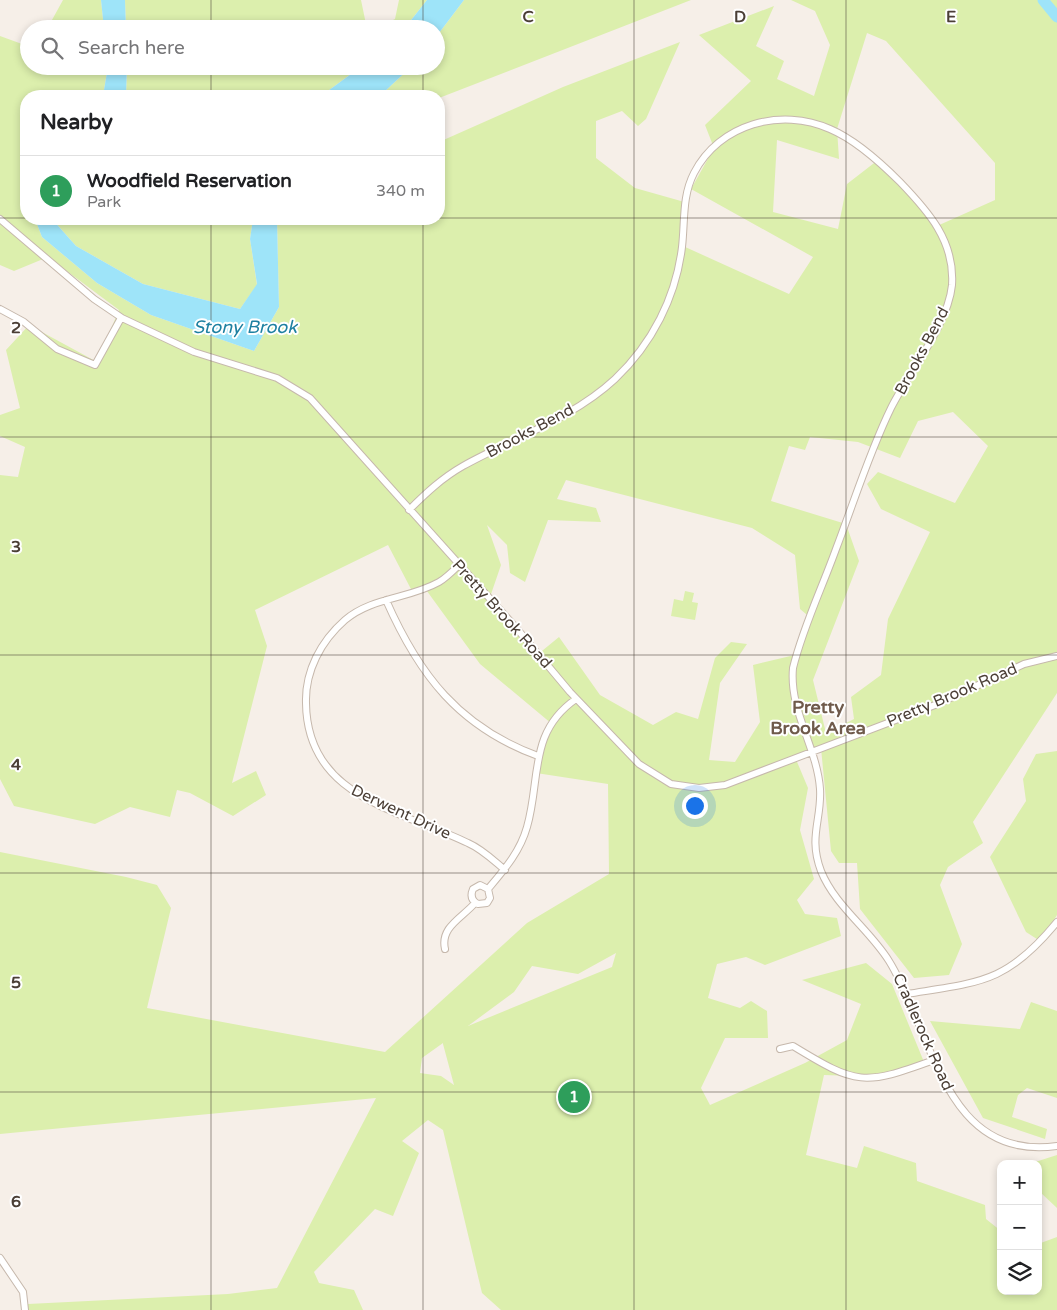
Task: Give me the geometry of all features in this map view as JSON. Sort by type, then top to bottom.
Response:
[{"type":"street","name":"Brooks Bend","points":[[409,510],[436,484],[462,466],[586,401],[613,380],[638,353],[660,320],[673,286],[682,249],[684,208],[689,184],[700,162],[716,145],[741,129],[771,120],[797,119],[834,130],[878,162],[918,200],[945,241],[949,253],[952,283],[943,318],[902,388],[883,426],[796,657],[793,690],[811,752]]},
{"type":"street","name":"Pretty Brook Road","points":[[0,218],[94,299],[121,318],[194,352],[277,378],[310,398],[518,630],[576,699],[644,768],[659,778],[678,786],[700,788],[725,785],[935,705],[1024,664],[1057,656]]},
{"type":"street","points":[[0,309],[24,322],[57,349],[95,365],[121,318]]},
{"type":"street","name":"Derwent Drive","points":[[459,566],[439,582],[369,605],[347,619],[328,637],[315,660],[306,698],[307,724],[314,747],[334,776],[354,793],[470,844],[504,870]]},
{"type":"street","points":[[386,600],[407,646],[443,695],[489,733],[517,748],[538,756]]},
{"type":"street","points":[[488,889],[516,854],[527,829],[538,756],[550,726],[576,699]]},
{"type":"street","name":"Cradlerock Road","points":[[811,752],[820,789],[815,834],[820,869],[832,892],[888,959],[907,994],[934,1060],[952,1097],[979,1126],[1013,1143],[1039,1147],[1057,1146]]},
{"type":"street","points":[[480,885],[488,889],[490,894],[489,900],[481,905],[475,903],[471,895],[473,890],[480,885]]},
{"type":"street","points":[[445,949],[442,939],[449,926],[475,903]]},
{"type":"street","points":[[907,994],[975,983],[1002,973],[1027,956],[1057,922]]},
{"type":"street","points":[[780,1049],[793,1046],[832,1070],[865,1079],[895,1074],[934,1060]]},
{"type":"street","points":[[0,1258],[23,1292],[25,1310]]},
{"type":"green space","points":[[63,0],[101,0],[103,20],[52,20]]},
{"type":"green space","points":[[125,0],[361,0],[365,20],[126,20]]},
{"type":"green space","points":[[399,0],[427,0],[411,20],[393,20],[395,19]]},
{"type":"green space","points":[[464,0],[691,0],[445,96],[445,90],[386,90],[402,75],[445,75],[445,25]]},
{"type":"green space","points":[[791,0],[1057,0],[1057,693],[973,822],[983,843],[948,867],[940,885],[962,944],[949,975],[914,978],[860,909],[857,863],[839,863],[831,851],[821,748],[795,757],[808,788],[800,830],[814,879],[797,900],[805,914],[837,918],[841,936],[765,965],[746,957],[717,964],[708,998],[740,1008],[751,1001],[767,1011],[768,1038],[725,1038],[701,1088],[710,1105],[805,1063],[847,1040],[861,1004],[802,980],[866,963],[892,984],[924,1062],[884,1077],[824,1075],[806,1155],[857,1168],[864,1146],[916,1163],[917,1181],[985,1205],[986,1219],[997,1228],[997,1295],[1042,1295],[1042,1243],[1057,1237],[1057,1310],[501,1310],[482,1293],[443,1130],[428,1120],[402,1141],[419,1153],[393,1216],[375,1209],[314,1272],[319,1283],[354,1290],[363,1310],[25,1310],[28,1304],[228,1294],[277,1288],[376,1098],[0,1134],[0,852],[157,885],[171,908],[147,1008],[385,1052],[527,923],[609,874],[608,784],[536,773],[552,724],[480,664],[424,587],[412,591],[388,545],[255,610],[267,646],[232,783],[256,771],[266,795],[233,816],[190,793],[177,790],[170,817],[130,807],[95,824],[14,806],[0,779],[0,475],[18,477],[25,447],[0,436],[0,415],[20,408],[6,350],[29,325],[97,362],[119,310],[48,257],[14,271],[0,265],[0,36],[20,43],[20,75],[106,75],[104,90],[20,90],[20,225],[37,225],[42,237],[97,283],[151,315],[254,351],[279,307],[277,225],[445,225],[445,139],[563,87],[680,42],[646,119],[638,126],[622,111],[596,121],[596,158],[635,188],[688,203],[683,246],[789,294],[813,257],[691,189],[714,148],[705,125],[751,81],[699,35],[774,6],[756,46],[784,61],[777,79],[814,96],[830,45],[815,11]],"holes":[[[867,33],[886,41],[995,163],[995,200],[937,226],[878,160],[847,184],[838,229],[773,212],[777,140],[839,159],[837,129]],[[953,412],[988,446],[955,503],[878,472],[867,484],[881,509],[930,532],[888,619],[881,675],[851,697],[854,719],[826,733],[813,680],[859,561],[846,524],[771,501],[789,446],[805,450],[810,437],[858,442],[900,458],[918,421]],[[566,480],[752,528],[795,555],[800,609],[812,619],[799,654],[753,665],[760,722],[735,762],[709,760],[720,683],[747,644],[731,642],[715,658],[698,719],[676,712],[653,725],[600,695],[559,637],[537,655],[489,600],[501,565],[487,525],[507,545],[510,573],[525,582],[548,520],[601,522],[596,508],[557,499]],[[616,953],[612,967],[468,1026],[514,992],[532,966],[578,974]],[[443,1043],[454,1085],[441,1076],[420,1073],[422,1058]]]},
{"type":"green space","points":[[127,75],[350,75],[329,90],[126,90]]},
{"type":"green space","points":[[57,225],[252,225],[250,239],[257,285],[240,309],[143,284],[76,246]]},
{"type":"green space","points":[[685,591],[694,593],[692,602],[698,603],[695,620],[671,616],[674,599],[683,601]]},
{"type":"green space","points":[[1057,751],[1057,915],[1040,941],[1026,932],[990,857],[1026,801],[1023,779],[1036,754]]},
{"type":"green space","points":[[1031,1002],[1057,1011],[1057,1098],[1027,1088],[1018,1095],[1012,1117],[1047,1129],[1045,1139],[983,1118],[930,1021],[1020,1029]]},
{"type":"green space","points":[[1057,1155],[1057,1208],[1042,1194],[1041,1160]]},
{"type":"water","points":[[101,0],[125,0],[126,20],[103,20]]},
{"type":"water","points":[[427,0],[464,0],[445,25],[445,20],[411,20]]},
{"type":"water","points":[[106,75],[127,75],[126,90],[104,90]]},
{"type":"water","points":[[350,75],[402,75],[386,90],[329,90]]},
{"type":"water","name":"Stony Brook","points":[[37,225],[57,225],[76,246],[143,284],[240,309],[257,284],[250,239],[252,225],[277,225],[279,307],[254,351],[151,315],[97,283],[42,237]]},
{"type":"waterway","name":"Stony Brook","points":[[1043,0],[1057,17]]},
{"type":"place","name":"Woodfield Reservation","points":[[574,1097]]},
{"type":"district","name":"Pretty Brook Area","points":[[818,718]]}]
